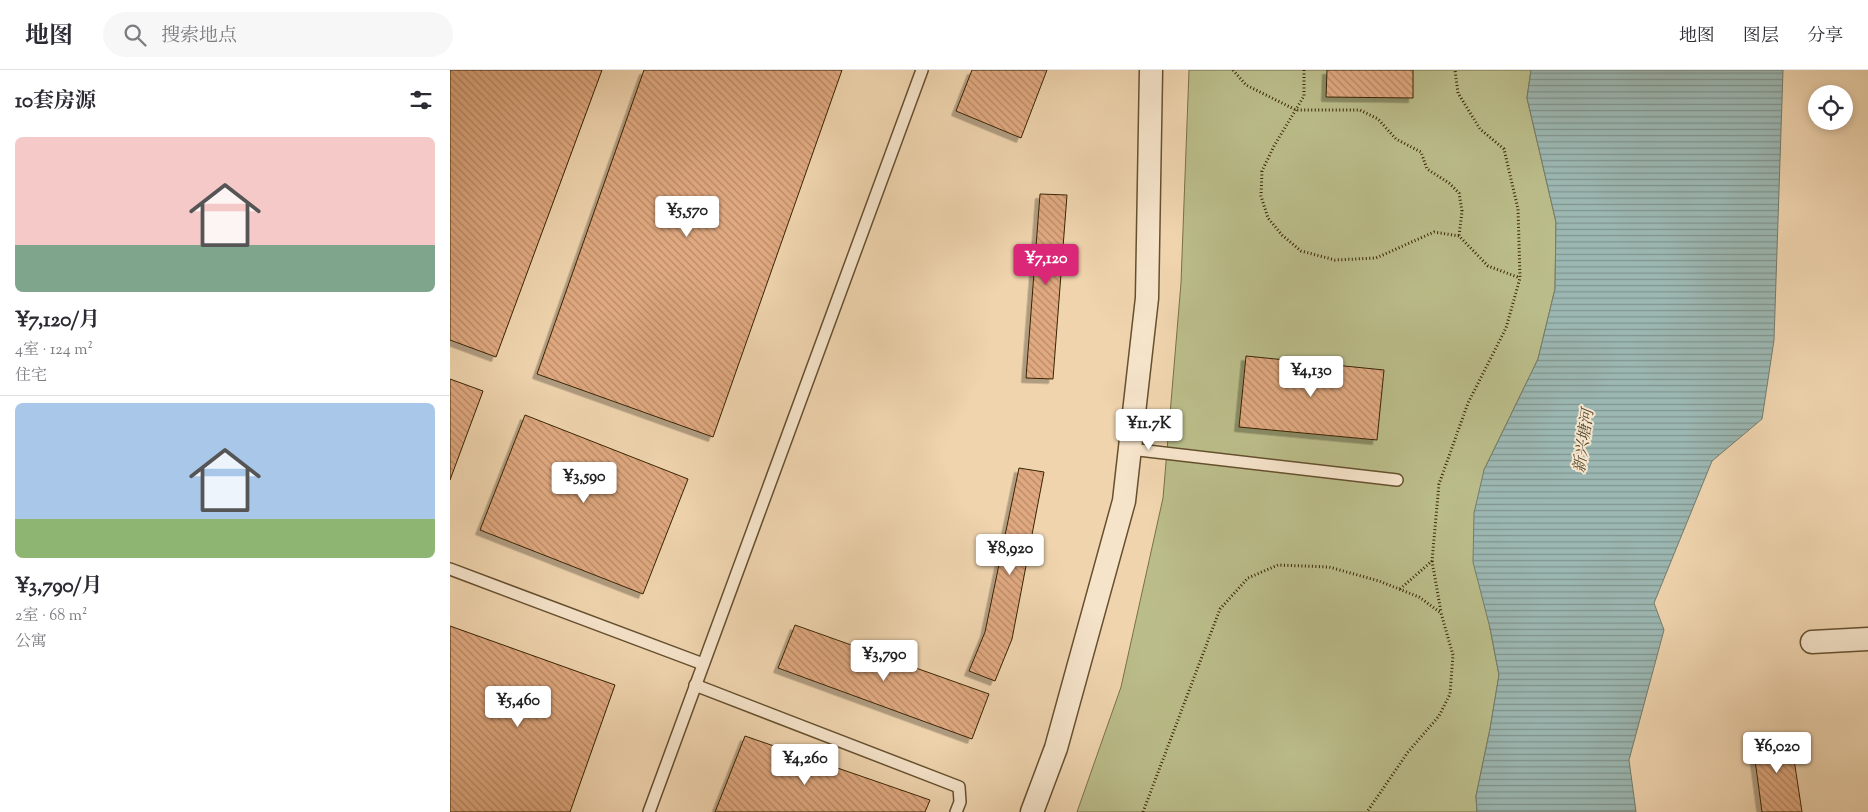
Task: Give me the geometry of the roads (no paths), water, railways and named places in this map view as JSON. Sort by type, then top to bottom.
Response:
[{"type":"street","points":[[1032,812],[1056,748],[1124,501],[1147,298],[1151,70]]},
{"type":"street","points":[[1812,642],[1868,639]]},
{"type":"lane","points":[[649,812],[922,70]]},
{"type":"lane","points":[[1130,449],[1397,480]]},
{"type":"lane","points":[[450,569],[704,664]]},
{"type":"lane","points":[[695,685],[959,787],[960,802],[956,812]]},
{"type":"water","name":"新兴塘河","points":[[1531,70],[1783,70],[1774,340],[1762,419],[1712,461],[1654,603],[1664,630],[1629,760],[1636,812],[1477,812],[1476,796],[1499,675],[1490,628],[1473,562],[1474,513],[1484,470],[1538,359],[1555,289],[1556,222],[1527,98]]}]
